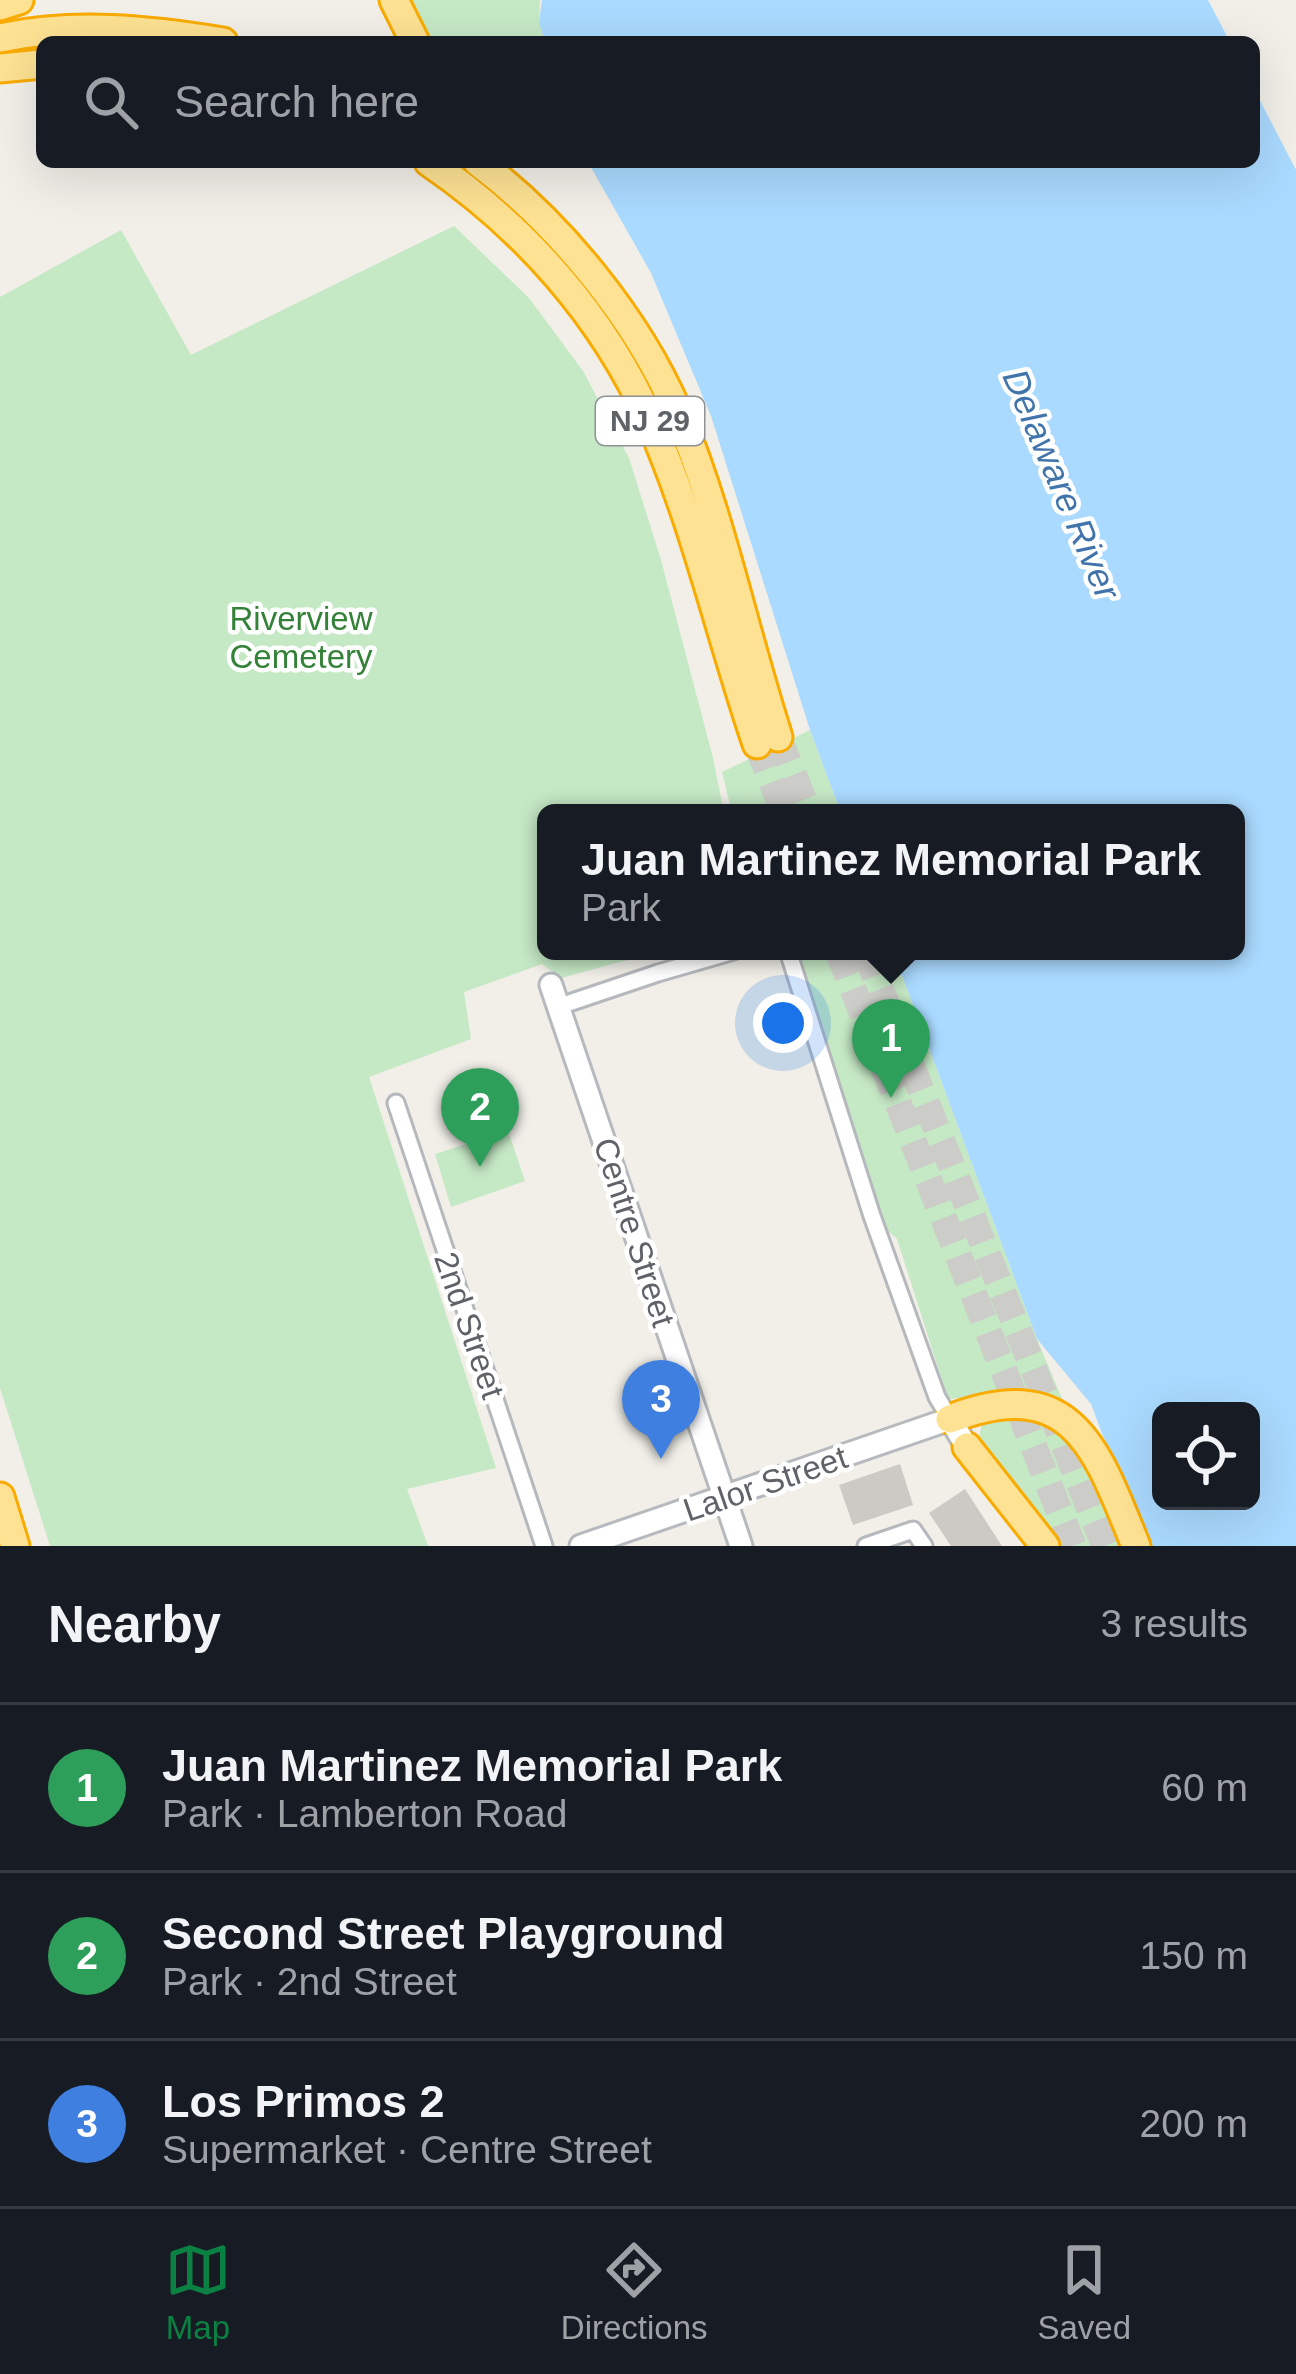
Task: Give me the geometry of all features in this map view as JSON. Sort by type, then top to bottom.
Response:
[{"type":"highway","points":[[0,6],[19,0]]},
{"type":"highway","points":[[394,0],[412,36]]},
{"type":"highway","points":[[0,38],[38,30],[99,29],[184,36]]},
{"type":"highway","points":[[0,68],[36,65]]},
{"type":"highway","name":"NJ 29","points":[[437,168],[529,243],[614,351],[661,447],[767,740],[708,500],[678,413],[645,350],[587,267],[548,223],[486,168]]},
{"type":"highway","points":[[514,168],[560,214],[587,267]]},
{"type":"highway","points":[[950,1420],[1007,1403],[1046,1410],[1066,1423],[1096,1452],[1136,1546]]},
{"type":"highway","points":[[967,1447],[1045,1546]]},
{"type":"highway","points":[[0,1497],[15,1546]]},
{"type":"street","points":[[556,996],[703,960]]},
{"type":"street","points":[[791,960],[872,1216],[937,1397],[1027,1546]]},
{"type":"street","name":"Centre Street","points":[[556,996],[741,1546]]},
{"type":"street","name":"2nd Street","points":[[396,1103],[544,1546]]},
{"type":"street","name":"Lalor Street","points":[[581,1546],[950,1420]]},
{"type":"street","points":[[866,1546],[914,1530],[924,1546]]},
{"type":"green space","points":[[408,0],[540,0],[543,36],[428,36]]},
{"type":"green space","name":"Riverview Cemetery","points":[[454,226],[529,298],[583,371],[629,458],[661,560],[722,804],[537,804],[537,960],[628,960],[561,978],[542,964],[464,992],[471,1039],[369,1077],[496,1468],[407,1489],[428,1546],[50,1546],[0,1388],[0,297],[121,230],[191,355]]},
{"type":"green space","points":[[810,730],[838,804],[730,804],[722,772]]},
{"type":"green space","points":[[791,960],[896,960],[1065,1406],[988,1396],[948,1399],[897,1239],[872,1216]]},
{"type":"green space","points":[[508,1131],[525,1181],[451,1207],[435,1154]]},
{"type":"green space","points":[[998,1413],[1044,1420],[1077,1438],[1128,1546],[1053,1546],[980,1446],[982,1426]]},
{"type":"water","points":[[542,0],[1208,0],[1227,36],[543,36],[539,22]]},
{"type":"water","name":"Delaware River","points":[[1260,101],[1296,170],[1296,1546],[1144,1546],[1091,1404],[1037,1339],[896,960],[1245,960],[1245,804],[838,804],[711,416],[651,273],[591,168],[1260,168]]},
{"type":"building","points":[[900,1464],[913,1505],[853,1525],[839,1485]]},
{"type":"building","points":[[965,1489],[1002,1546],[951,1546],[929,1513]]},
{"type":"tunnel","points":[[778,737],[805,804]]},
{"type":"tunnel","points":[[757,744],[780,804]]},
{"type":"tunnel","points":[[842,960],[1073,1546]]},
{"type":"tunnel","points":[[869,960],[1105,1546]]},
{"type":"place","name":"Juan Martinez Memorial Park","points":[[891,1098]]},
{"type":"place","name":"Second Street Playground","points":[[480,1167]]},
{"type":"place","name":"Los Primos 2","points":[[661,1459]]}]
